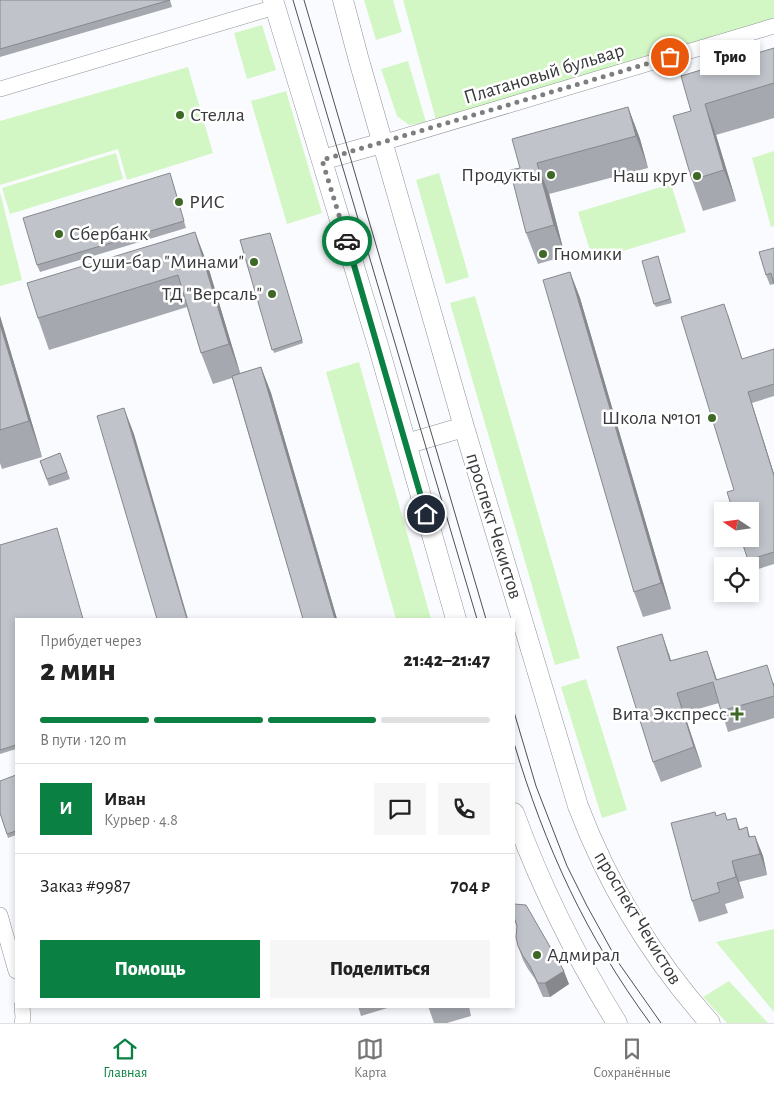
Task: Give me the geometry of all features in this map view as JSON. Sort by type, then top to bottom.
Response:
[{"type":"main road","name":"проспект Чекистов","points":[[343,0],[464,427],[578,806],[591,839],[618,892],[643,935],[685,995],[710,1023]]},
{"type":"main road","points":[[274,3],[375,336],[456,618]]},
{"type":"main road","points":[[322,160],[382,143]]},
{"type":"main road","points":[[406,444],[464,427]]},
{"type":"main road","points":[[515,815],[548,897],[588,975],[618,1023]]},
{"type":"street","points":[[0,89],[274,3]]},
{"type":"street","name":"Платановый бульвар","points":[[382,143],[774,26]]},
{"type":"street","points":[[0,916],[15,968]]},
{"type":"street","points":[[22,1008],[22,1023]]},
{"type":"green space","points":[[364,0],[393,0],[402,32],[376,40]]},
{"type":"green space","points":[[403,0],[774,0],[774,19],[436,120]]},
{"type":"green space","points":[[262,25],[276,70],[247,79],[234,33]]},
{"type":"green space","points":[[408,61],[426,122],[409,125],[397,116],[381,69]]},
{"type":"green space","points":[[188,67],[213,153],[127,180],[118,149],[0,185],[0,121]]},
{"type":"green space","points":[[286,91],[322,213],[287,224],[251,101]]},
{"type":"green space","points":[[774,151],[774,226],[771,227],[752,158]]},
{"type":"green space","points":[[116,153],[123,179],[10,214],[2,188]]},
{"type":"green space","points":[[439,173],[469,277],[446,284],[416,180]]},
{"type":"green space","points":[[671,184],[686,232],[593,260],[578,212]]},
{"type":"green space","points":[[0,192],[22,280],[0,286]]},
{"type":"green space","points":[[475,296],[580,658],[555,665],[450,303]]},
{"type":"green space","points":[[359,362],[431,618],[396,618],[326,372]]},
{"type":"green space","points":[[586,679],[627,810],[602,818],[561,687]]},
{"type":"green space","points":[[774,929],[774,1012],[716,942]]},
{"type":"green space","points":[[729,981],[768,1023],[727,1023],[703,997]]},
{"type":"building","points":[[0,0],[170,0],[0,49]]},
{"type":"building","points":[[774,48],[774,83],[705,104],[724,170],[692,180],[673,116],[691,111],[681,76]]},
{"type":"building","points":[[628,107],[636,136],[537,163],[554,225],[526,233],[510,170],[520,168],[512,139]]},
{"type":"building","points":[[170,173],[184,221],[37,265],[23,218]]},
{"type":"building","points":[[195,232],[229,344],[201,353],[178,275],[38,318],[27,283]]},
{"type":"building","name":"ТД \"Версаль\"","points":[[270,233],[302,340],[272,350],[240,240]]},
{"type":"building","points":[[774,248],[774,284],[771,273],[766,275],[759,252]]},
{"type":"building","points":[[658,256],[670,299],[654,304],[642,261]]},
{"type":"building","points":[[570,272],[661,583],[634,592],[543,280]]},
{"type":"building","points":[[724,304],[742,359],[774,349],[774,384],[748,392],[774,476],[774,552],[758,557],[747,557],[744,548],[759,548],[759,502],[730,502],[727,492],[734,490],[681,317]]},
{"type":"building","points":[[0,324],[29,421],[0,430]]},
{"type":"building","points":[[261,367],[335,618],[303,618],[232,376]]},
{"type":"building","points":[[124,408],[187,618],[157,618],[97,416]]},
{"type":"building","points":[[60,453],[67,472],[47,479],[40,461]]},
{"type":"building","points":[[57,528],[83,618],[15,618],[15,745],[0,750],[0,545]]},
{"type":"building","points":[[662,634],[670,661],[707,651],[716,680],[767,665],[774,687],[774,696],[721,711],[713,682],[677,693],[694,747],[653,762],[617,647]]},
{"type":"building","points":[[15,775],[15,831],[7,834],[0,813],[0,781]]},
{"type":"building","points":[[715,812],[716,816],[725,813],[727,820],[736,818],[739,830],[747,827],[749,837],[755,836],[760,854],[732,861],[736,877],[717,883],[720,892],[692,901],[671,823]]},
{"type":"building","name":"Адмирал","points":[[515,904],[526,905],[564,971],[545,983],[538,983],[518,946],[516,937]]},
{"type":"tram line","points":[[293,0],[477,618]]},
{"type":"tram line","points":[[304,0],[486,618]]},
{"type":"tram line","points":[[515,715],[536,786],[567,866],[618,962],[661,1023]]},
{"type":"tram line","points":[[515,746],[539,818],[587,924],[606,957],[650,1023]]},
{"type":"way so far","points":[[347,241],[322,160],[670,57]]},
{"type":"place","name":"Трио","points":[[670,57]]},
{"type":"place","name":"Стелла","points":[[180,115]]},
{"type":"place","name":"Продукты","points":[[551,175]]},
{"type":"place","name":"Наш круг","points":[[697,176]]},
{"type":"place","name":"РИС","points":[[179,202]]},
{"type":"place","name":"Сбербанк","points":[[59,234]]},
{"type":"place","name":"Гномики","points":[[543,254]]},
{"type":"place","name":"Суши-бар \"Минами\"","points":[[254,262]]},
{"type":"place","name":"ТД \"Версаль\"","points":[[272,294]]},
{"type":"place","name":"Школа №101","points":[[712,418]]},
{"type":"place","name":"Вита Экспресс","points":[[737,714]]},
{"type":"place","name":"Адмирал","points":[[537,955]]},
{"type":"route","points":[[347,241],[426,514]]}]
